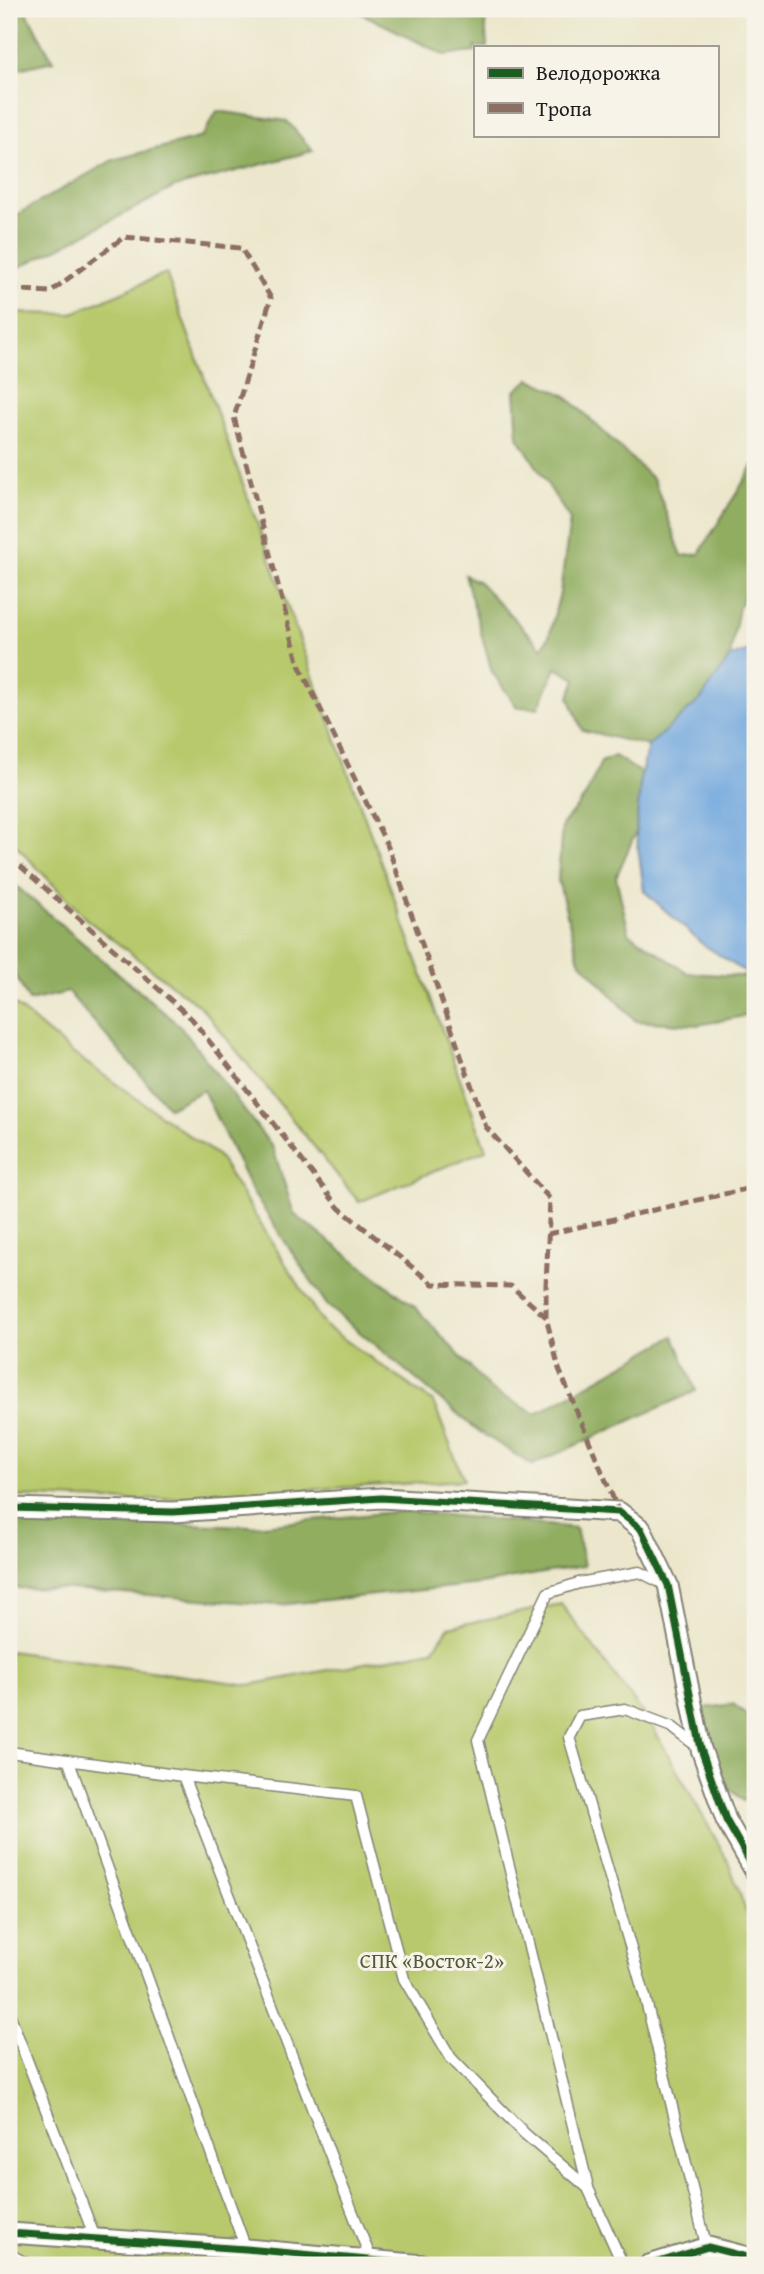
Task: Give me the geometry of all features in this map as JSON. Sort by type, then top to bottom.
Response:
[{"type":"street","points":[[9,1508],[173,1512],[381,1498],[620,1512],[641,1529],[668,1586],[701,1749],[726,1821],[755,1871]]},
{"type":"street","points":[[9,2233],[246,2249],[424,2265]]},
{"type":"street","points":[[649,2265],[710,2256],[755,2259]]},
{"type":"lane","points":[[623,2265],[588,2188],[478,1740],[548,1593],[579,1583],[640,1572],[668,1586]]},
{"type":"lane","points":[[701,1749],[672,1727],[625,1709],[580,1716],[569,1737],[645,1997],[710,2256]]},
{"type":"lane","points":[[9,1752],[69,1762],[356,1796],[404,1979],[451,2058],[525,2134],[588,2188]]},
{"type":"lane","points":[[69,1762],[246,2249]]},
{"type":"lane","points":[[183,1776],[372,2262]]},
{"type":"lane","points":[[9,2013],[95,2239]]},
{"type":"lane","points":[[9,2254],[29,2265]]},
{"type":"green space","points":[[9,9],[25,9],[53,61],[9,71]]},
{"type":"green space","points":[[353,9],[476,9],[485,18],[487,46],[474,46],[474,52],[444,55]]},
{"type":"green space","points":[[217,111],[287,121],[313,151],[175,187],[9,272],[9,219],[113,160],[202,137]]},
{"type":"green space","points":[[166,273],[486,1150],[359,1202],[202,1008],[86,919],[9,838],[9,313],[71,314]]},
{"type":"green space","points":[[530,379],[565,395],[654,480],[682,556],[699,554],[755,463],[755,571],[739,607],[730,657],[701,699],[648,746],[582,730],[569,697],[576,679],[556,668],[538,708],[517,707],[492,672],[465,575],[479,582],[542,648],[549,636],[560,593],[570,520],[518,437],[515,391]]},
{"type":"green space","points":[[615,756],[641,773],[636,832],[616,877],[629,933],[688,973],[755,977],[755,1014],[698,1025],[636,1021],[579,960],[558,880],[562,825],[585,797],[601,762]]},
{"type":"green space","points":[[9,880],[180,1026],[273,1148],[294,1214],[414,1306],[491,1390],[536,1414],[674,1336],[696,1391],[532,1465],[477,1430],[327,1305],[253,1193],[203,1090],[169,1108],[68,992],[29,1001],[9,963]]},
{"type":"green space","points":[[9,1000],[71,1052],[218,1156],[324,1325],[433,1402],[464,1480],[129,1501],[9,1496]]},
{"type":"green space","points":[[404,1511],[576,1528],[584,1566],[481,1584],[278,1605],[69,1589],[9,1588],[9,1519],[252,1526]]},
{"type":"green space","name":"СПК «Восток-2»","points":[[561,1604],[651,1724],[728,1861],[755,1936],[755,2251],[708,2238],[666,2265],[39,2265],[9,2249],[9,1651],[249,1685],[433,1650],[449,1627]]},
{"type":"green space","points":[[733,1704],[755,1721],[755,1799],[743,1801],[717,1776],[698,1709]]},
{"type":"water","points":[[755,649],[754,978],[701,943],[644,891],[636,832],[641,773],[648,746],[701,699],[730,657]]},
{"type":"marked path","points":[[9,289],[50,292],[124,237],[241,248],[271,298],[234,417],[299,665],[388,847],[486,1127],[550,1199],[546,1317],[559,1369],[619,1512]]},
{"type":"marked path","points":[[9,856],[192,1019],[339,1208],[433,1284],[511,1286],[546,1317]]},
{"type":"marked path","points":[[548,1234],[755,1187]]},
{"type":"cycle path","points":[[9,1508],[173,1512],[381,1498],[619,1512],[641,1529],[668,1585],[701,1749],[726,1820],[755,1871]]},
{"type":"cycle path","points":[[9,2233],[246,2249],[424,2265]]},
{"type":"cycle path","points":[[649,2265],[708,2247],[755,2259]]}]
